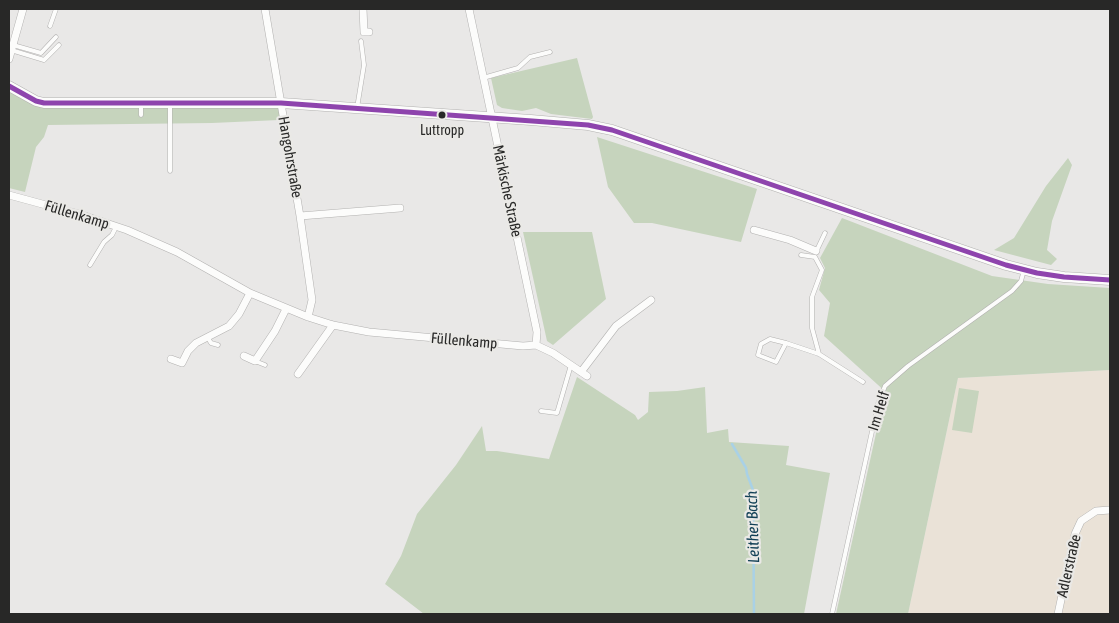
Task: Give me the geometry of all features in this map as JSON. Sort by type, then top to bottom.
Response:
[{"type":"main road","points":[[9,86],[36,102],[44,103],[281,103],[578,124],[612,130],[1024,270],[1064,277],[1110,280]]},
{"type":"street","points":[[9,59],[24,9]]},
{"type":"street","name":"Hangohrstraße","points":[[265,9],[300,216],[312,300],[308,317]]},
{"type":"street","points":[[363,9],[364,32],[369,32]]},
{"type":"street","name":"Märkische Straße","points":[[469,9],[537,332],[536,345]]},
{"type":"street","name":"Füllenkamp","points":[[9,195],[79,214],[116,227],[177,252],[250,293],[286,309],[333,325],[369,332],[523,346],[536,345],[552,352],[584,374],[616,326],[651,300]]},
{"type":"street","name":"Hangohrstraße","points":[[300,216],[400,208]]},
{"type":"street","points":[[754,230],[790,240],[815,254]]},
{"type":"street","points":[[171,359],[182,363],[188,351],[196,343],[229,326],[239,314],[250,293]]},
{"type":"street","points":[[244,356],[255,360],[275,331],[286,309]]},
{"type":"street","points":[[298,374],[333,325]]},
{"type":"street","name":"Adlerstraße","points":[[1058,614],[1075,534],[1082,521],[1096,511],[1110,510]]},
{"type":"lane","points":[[50,26],[56,9]]},
{"type":"lane","points":[[12,47],[41,54],[56,37]]},
{"type":"lane","points":[[357,108],[364,65],[360,41]]},
{"type":"lane","points":[[12,47],[44,60],[59,45]]},
{"type":"lane","points":[[483,78],[518,68],[530,57],[550,52]]},
{"type":"lane","points":[[141,103],[141,115]]},
{"type":"lane","points":[[170,103],[170,171]]},
{"type":"lane","points":[[90,265],[116,227]]},
{"type":"lane","points":[[815,254],[825,234]]},
{"type":"lane","points":[[801,255],[815,254]]},
{"type":"lane","points":[[815,254],[822,270],[812,297],[812,328],[819,354]]},
{"type":"lane","name":"Im Helf","points":[[832,614],[878,404],[885,386],[908,366],[1012,291],[1021,281],[1024,270]]},
{"type":"lane","points":[[208,338],[211,343],[218,345]]},
{"type":"lane","points":[[786,343],[776,362],[758,355],[761,344],[770,339],[786,343],[819,354],[863,382]]},
{"type":"lane","points":[[255,360],[265,365]]},
{"type":"lane","points":[[541,411],[557,413],[571,365]]},
{"type":"shaded area","points":[[1110,370],[1110,614],[908,614],[958,378]]},
{"type":"green space","points":[[577,58],[592,119],[551,114],[536,108],[522,111],[502,108],[497,105],[491,78]]},
{"type":"green space","points":[[9,89],[26,99],[280,104],[279,120],[212,123],[48,125],[44,137],[36,147],[25,192],[9,188]]},
{"type":"green space","points":[[597,137],[757,189],[741,242],[652,223],[634,223],[608,187]]},
{"type":"green space","points":[[1068,158],[1072,165],[1052,221],[1047,250],[1057,259],[1051,265],[994,250],[1014,238],[1046,186]]},
{"type":"green space","points":[[842,218],[992,276],[1048,284],[1110,288],[1110,370],[958,378],[908,614],[836,614],[879,420],[888,394],[824,336],[830,303],[819,290],[825,268],[820,258]]},
{"type":"green space","points":[[523,232],[592,232],[606,299],[553,345],[547,341]]},
{"type":"green space","points":[[577,377],[635,415],[638,420],[648,412],[649,392],[705,387],[707,433],[728,429],[729,442],[789,446],[786,465],[830,473],[804,614],[424,614],[385,584],[401,556],[417,514],[456,465],[482,426],[486,451],[549,459]]},
{"type":"green space","points":[[959,388],[979,391],[972,433],[952,430]]},
{"type":"waterway","name":"Leither Bach","points":[[732,444],[746,468],[753,490],[754,614]]},
{"type":"transit line","points":[[9,86],[36,101],[44,103],[281,103],[588,125],[612,130],[1006,265],[1037,273],[1064,277],[1110,280]]},
{"type":"place","name":"Luttropp","points":[[442,115]]}]
